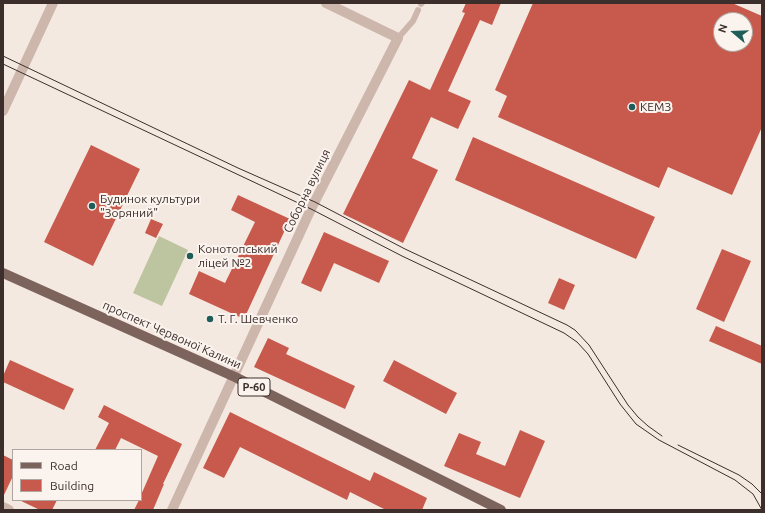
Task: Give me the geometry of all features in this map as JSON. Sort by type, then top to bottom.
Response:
[{"type":"main road","name":"проспект Червоної Калини","points":[[3,273],[235,377],[501,510]]},
{"type":"street","points":[[3,112],[53,3]]},
{"type":"street","points":[[326,3],[398,38]]},
{"type":"street","name":"Соборна вулиця","points":[[172,510],[235,377],[311,209],[398,38]]},
{"type":"street","points":[[3,507],[8,510]]},
{"type":"lane","points":[[398,38],[413,21],[420,6]]},
{"type":"green space","points":[[159,236],[188,250],[162,306],[133,293]]},
{"type":"building","points":[[466,3],[501,3],[492,25],[480,20],[448,91],[471,101],[458,129],[431,117],[412,158],[438,170],[403,243],[343,214],[409,80],[430,90],[465,13],[462,12]]},
{"type":"building","name":"КЕМЗ","points":[[533,3],[732,3],[753,12],[713,12],[713,52],[753,52],[753,12],[762,16],[762,127],[732,195],[668,167],[659,188],[498,117],[507,96],[495,90]]},
{"type":"building","points":[[473,137],[655,217],[636,259],[455,180]]},
{"type":"building","name":"Будинок культури \"Зоряний\"","points":[[91,145],[140,169],[93,266],[44,242]]},
{"type":"building","points":[[238,195],[290,219],[244,319],[189,294],[199,271],[225,283],[255,222],[231,210]]},
{"type":"building","points":[[151,219],[163,224],[156,238],[145,233]]},
{"type":"building","points":[[324,232],[389,261],[379,283],[334,263],[321,292],[301,283]]},
{"type":"building","points":[[722,249],[751,261],[724,322],[696,309]]},
{"type":"building","points":[[559,278],[575,285],[564,310],[548,303]]},
{"type":"building","points":[[716,326],[762,346],[762,364],[709,341]]},
{"type":"building","points":[[268,338],[289,348],[286,354],[355,386],[345,409],[254,367]]},
{"type":"building","points":[[10,360],[74,389],[64,410],[3,382],[3,376]]},
{"type":"building","points":[[394,360],[457,393],[446,414],[383,381]]},
{"type":"building","points":[[104,405],[182,444],[163,484],[153,510],[134,510],[138,501],[142,501],[142,493],[158,456],[121,438],[116,449],[96,449],[109,423],[98,417]]},
{"type":"building","points":[[230,412],[370,481],[374,472],[427,498],[422,510],[386,510],[350,492],[347,500],[240,447],[224,478],[203,468]]},
{"type":"building","points":[[520,430],[545,441],[520,498],[444,466],[459,433],[481,442],[476,454],[505,466]]},
{"type":"building","points":[[3,455],[12,460],[12,478],[3,497]]},
{"type":"building","points":[[21,501],[56,501],[52,510],[40,510]]},
{"type":"tram line","points":[[3,56],[238,168],[315,202],[405,249],[567,325],[575,330],[589,345],[628,405],[638,417],[662,436]]},
{"type":"tram line","points":[[3,64],[311,209],[402,256],[564,333],[577,342],[588,354],[620,404],[636,424],[659,440],[735,480],[753,494],[762,510]]},
{"type":"tram line","points":[[678,445],[739,475],[752,484],[762,494]]},
{"type":"place","name":"КЕМЗ","points":[[632,107]]},
{"type":"place","name":"Будинок культури \"Зоряний\"","points":[[92,206]]},
{"type":"place","name":"Конотопський ліцей №2","points":[[190,256]]},
{"type":"place","name":"Т. Г. Шевченко","points":[[210,319]]}]
